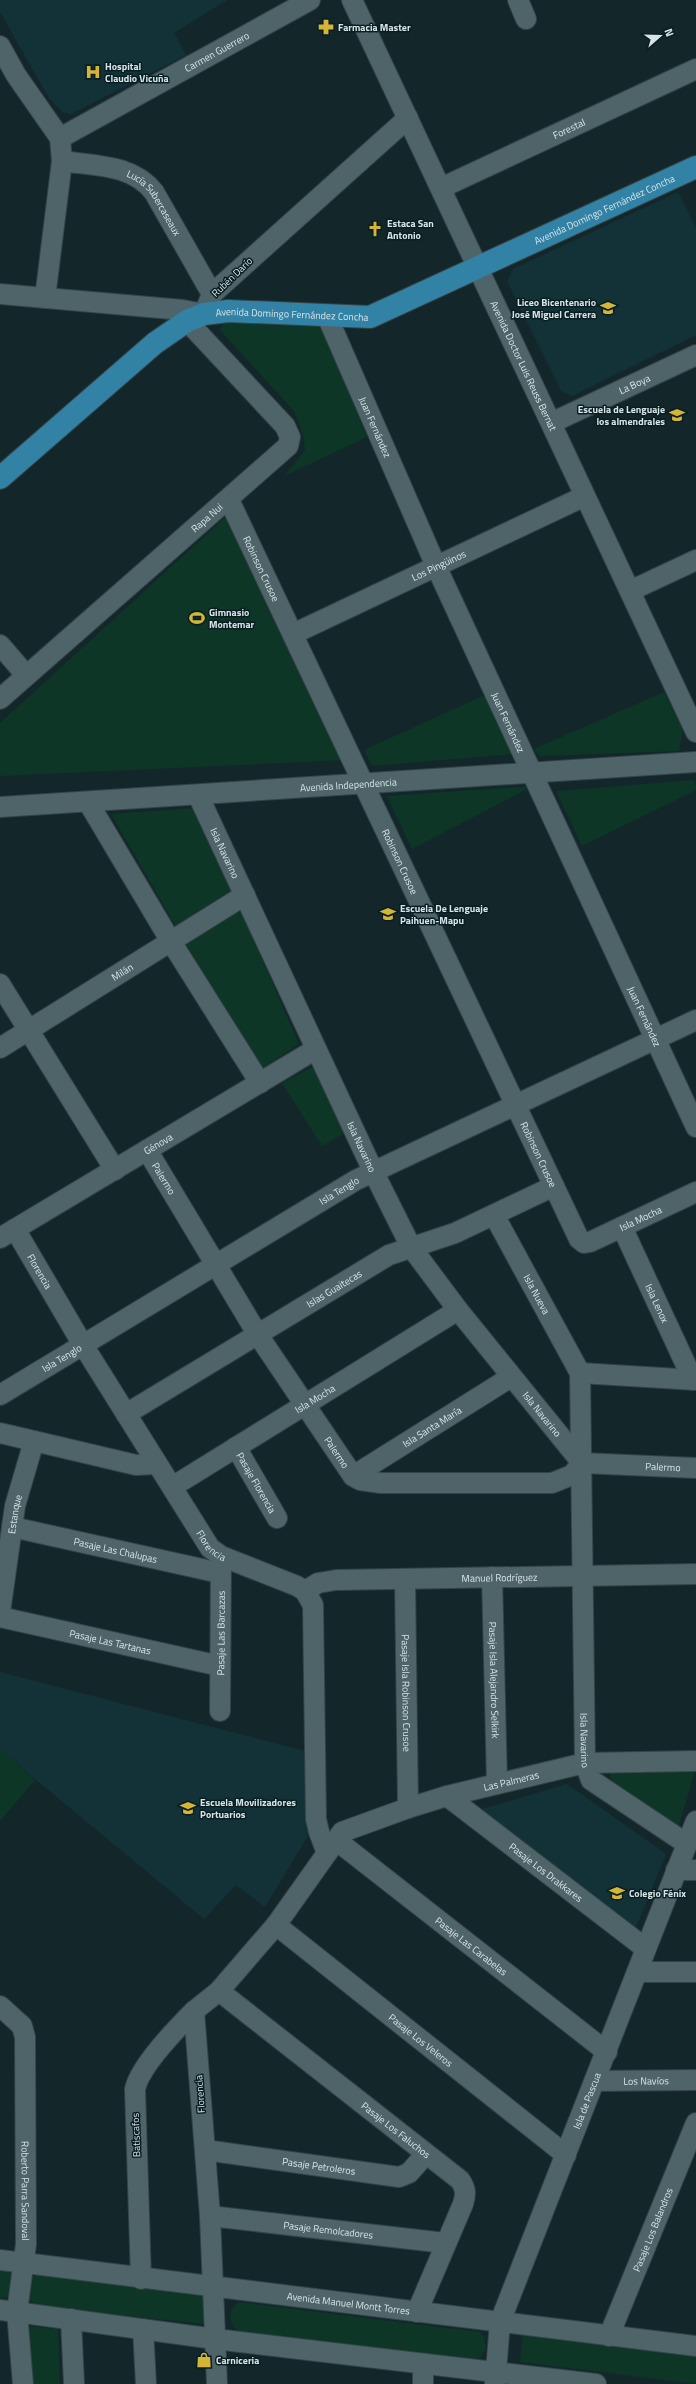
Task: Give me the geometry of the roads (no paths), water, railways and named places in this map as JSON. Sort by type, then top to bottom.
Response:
[{"type":"main road","name":"Avenida Domingo Fernández Concha","points":[[195,318],[228,311],[370,317],[696,168]]},
{"type":"main road","points":[[0,478],[155,343],[195,318]]},
{"type":"street","name":"Carmen Guerrero","points":[[60,138],[310,0]]},
{"type":"street","name":"Avenida Doctor Luis Reuss Bernat","points":[[352,0],[696,732]]},
{"type":"street","points":[[518,0],[526,19]]},
{"type":"street","points":[[0,46],[16,75],[60,138],[62,161],[45,298]]},
{"type":"street","name":"Forestal","points":[[441,188],[696,69]]},
{"type":"street","name":"Rubén Darío","points":[[195,318],[212,294],[408,118]]},
{"type":"street","name":"Lucía Subercaseaux","points":[[62,161],[126,171],[141,178],[154,192],[212,294]]},
{"type":"street","name":"Avenida Domingo Fernández Concha","points":[[0,294],[183,310],[195,318]]},
{"type":"street","name":"Juan Fernández","points":[[327,316],[436,566],[533,771],[696,1127]]},
{"type":"street","name":"Rapa Nui","points":[[0,699],[229,500],[288,446],[289,431],[195,318]]},
{"type":"street","name":"La Boya","points":[[551,423],[696,355]]},
{"type":"street","name":"Los Pingüinos","points":[[293,634],[585,496]]},
{"type":"street","name":"Robinson Crusoe","points":[[229,500],[579,1239],[584,1243]]},
{"type":"street","points":[[630,591],[696,560]]},
{"type":"street","points":[[0,645],[26,675]]},
{"type":"street","name":"Avenida Independencia","points":[[0,807],[365,785],[533,771],[696,762]]},
{"type":"street","name":"Isla Navarino","points":[[198,795],[374,1173],[411,1247],[458,1310],[582,1463]]},
{"type":"street","points":[[88,802],[170,940],[260,1083]]},
{"type":"street","name":"Milán","points":[[0,1048],[170,940],[245,895]]},
{"type":"street","points":[[0,984],[115,1170]]},
{"type":"street","name":"Isla Tenglo","points":[[0,1395],[356,1180],[374,1173],[696,1020]]},
{"type":"street","name":"Génova","points":[[7,1234],[316,1049]]},
{"type":"street","name":"Palermo","points":[[147,1150],[258,1335],[306,1404],[353,1476],[360,1480],[381,1483],[552,1483],[572,1475],[582,1463],[696,1468]]},
{"type":"street","name":"Islas Guaitecas","points":[[126,1414],[389,1255],[455,1233],[554,1186]]},
{"type":"street","name":"Isla Mocha","points":[[584,1243],[696,1192]]},
{"type":"street","name":"Isla Nueva","points":[[494,1215],[580,1373]]},
{"type":"street","name":"Isla Lenox","points":[[622,1227],[694,1380]]},
{"type":"street","name":"Florencia","points":[[7,1234],[83,1345],[221,1564],[297,1586],[305,1591]]},
{"type":"street","name":"Isla Mocha","points":[[172,1487],[458,1310]]},
{"type":"street","points":[[580,1373],[694,1380]]},
{"type":"street","name":"Isla Navarino","points":[[580,1373],[585,1763],[591,1780],[687,1844]]},
{"type":"street","name":"Isla Santa María","points":[[353,1476],[511,1376]]},
{"type":"street","points":[[0,1433],[136,1465],[157,1464]]},
{"type":"street","name":"Estanque","points":[[0,1612],[12,1527],[8,1505],[34,1441]]},
{"type":"street","name":"Pasaje Florencia","points":[[236,1447],[277,1518]]},
{"type":"street","name":"Pasaje Las Chalupas","points":[[12,1527],[221,1564]]},
{"type":"street","name":"Pasaje Las Barcazas","points":[[220,1711],[221,1564]]},
{"type":"street","name":"Manuel Rodríguez","points":[[305,1591],[326,1581],[696,1574]]},
{"type":"street","name":"Pasaje Isla Alejandro Selkirk","points":[[492,1577],[497,1783]]},
{"type":"street","name":"Pasaje Isla Robinson Crusoe","points":[[405,1579],[408,1808]]},
{"type":"street","points":[[194,2012],[219,1991],[276,1925],[332,1846],[318,1832],[316,1819],[315,1612],[313,1605],[305,1591]]},
{"type":"street","name":"Pasaje Las Tartanas","points":[[0,1617],[220,1666]]},
{"type":"street","name":"Las Palmeras","points":[[332,1846],[342,1832],[349,1828],[447,1796],[497,1783],[585,1763],[696,1762]]},
{"type":"street","name":"Pasaje Los Drakkares","points":[[447,1796],[645,1948]]},
{"type":"street","name":"Isla de Pascua","points":[[495,2378],[500,2322],[607,2052],[645,1948],[696,1821]]},
{"type":"street","name":"Pasaje Las Carabelas","points":[[332,1846],[607,2052]]},
{"type":"street","points":[[676,1870],[696,1870]]},
{"type":"street","name":"Pasaje Los Veleros","points":[[276,1925],[566,2155]]},
{"type":"street","points":[[637,1972],[696,1972]]},
{"type":"street","name":"Pasaje Los Faluchos","points":[[219,1991],[425,2155],[460,2180],[466,2192],[464,2204],[445,2243],[417,2312]]},
{"type":"street","name":"Roberto Parra Sandoval","points":[[0,2006],[22,2026],[25,2036],[26,2244],[9,2311],[23,2384]]},
{"type":"street","name":"Florencia","points":[[194,2012],[210,2216],[217,2384]]},
{"type":"street","name":"Batiscafos","points":[[141,2279],[135,2089],[138,2078],[174,2032],[194,2012]]},
{"type":"street","name":"Los Navíos","points":[[595,2081],[696,2080]]},
{"type":"street","name":"Pasaje Los Balandros","points":[[608,2336],[696,2123]]},
{"type":"street","name":"Pasaje Petroleros","points":[[205,2150],[399,2177],[412,2170],[425,2155]]},
{"type":"street","name":"Pasaje Remolcadores","points":[[210,2216],[445,2243]]},
{"type":"street","name":"Avenida Manuel Montt Torres","points":[[0,2260],[141,2279],[696,2346]]},
{"type":"street","points":[[9,2311],[215,2339],[423,2364],[495,2378],[588,2384]]},
{"type":"street","points":[[71,2320],[74,2384]]},
{"type":"street","points":[[143,2329],[146,2384]]},
{"type":"street","points":[[423,2364],[424,2384]]},
{"type":"place","name":"Farmacia Master","points":[[326,27]]},
{"type":"place","name":"Hospital Claudio Vicuña","points":[[93,72]]},
{"type":"place","name":"Estaca San Antonio","points":[[375,229]]},
{"type":"place","name":"Liceo Bicentenario José Miguel Carrera","points":[[608,308]]},
{"type":"place","name":"Escuela de Lenguaje los almendrales","points":[[677,415]]},
{"type":"place","name":"Gimnasio Montemar","points":[[197,618]]},
{"type":"place","name":"Escuela De Lenguaje Paihuen-Mapu","points":[[388,914]]},
{"type":"place","name":"Escuela Movilizadores Portuarios","points":[[188,1808]]},
{"type":"place","name":"Colegio Fénix","points":[[617,1893]]},
{"type":"place","name":"Carniceria","points":[[204,2360]]}]
